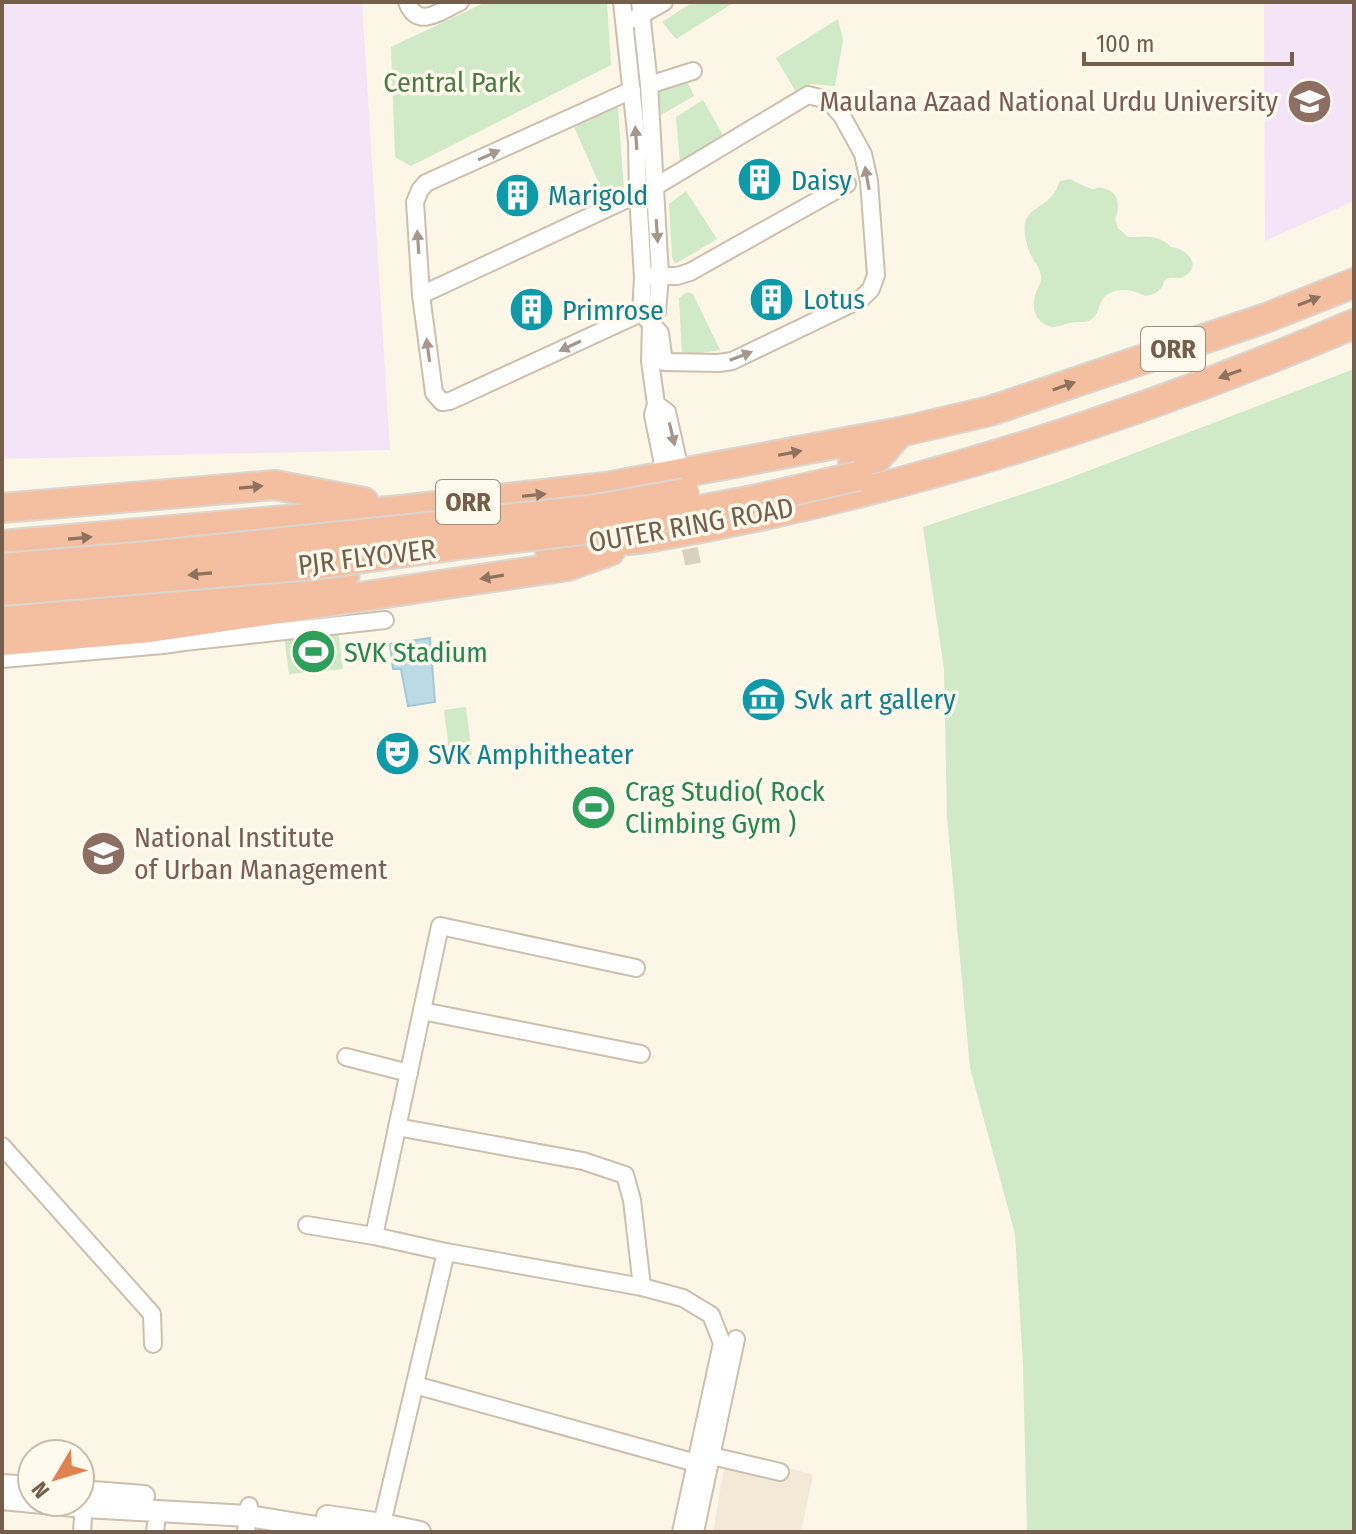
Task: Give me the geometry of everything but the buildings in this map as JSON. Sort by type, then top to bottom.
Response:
[{"type":"highway","name":"OUTER RING ROAD","points":[[2,545],[400,510],[606,487],[900,432],[990,411],[1266,318],[1354,283]]},
{"type":"highway","name":"OUTER RING ROAD","points":[[2,618],[141,605],[400,566],[648,538],[810,504],[1057,436],[1279,356],[1354,324]]},
{"type":"highway","name":"PJR FLYOVER","points":[[2,591],[313,565],[614,526],[753,500],[856,470],[877,458],[900,432]]},
{"type":"highway","name":"PJR FLYOVER","points":[[2,568],[590,510],[856,470],[930,473]]},
{"type":"highway","points":[[2,508],[275,485],[400,510]]},
{"type":"highway","points":[[2,641],[150,628],[568,566],[648,538]]},
{"type":"street","points":[[407,2],[411,12],[419,18],[460,2]]},
{"type":"street","points":[[622,2],[637,142],[646,191]]},
{"type":"street","points":[[624,23],[640,9],[664,2]]},
{"type":"street","points":[[632,90],[426,183],[420,190],[415,202],[421,295],[434,393],[442,402],[657,312],[651,276],[646,191],[649,85],[640,9]]},
{"type":"street","points":[[649,85],[693,71]]},
{"type":"street","points":[[421,295],[646,191],[808,95],[828,100],[842,116],[863,154],[869,181],[876,275],[871,289],[861,299],[732,361],[719,363],[664,362],[660,333],[646,319]]},
{"type":"street","points":[[651,276],[677,276],[690,272],[847,184]]},
{"type":"street","points":[[646,319],[656,404]]},
{"type":"street","points":[[2,659],[385,620]]},
{"type":"street","points":[[374,1236],[440,926],[636,968]]},
{"type":"street","points":[[422,1011],[641,1054]]},
{"type":"street","points":[[346,1057],[409,1073]]},
{"type":"street","points":[[397,1127],[583,1161],[625,1175],[632,1200],[642,1287]]},
{"type":"street","points":[[2,1146],[152,1314],[153,1344]]},
{"type":"street","points":[[307,1225],[642,1287],[683,1298],[711,1315],[722,1343],[695,1532]]},
{"type":"street","points":[[381,1528],[446,1252]]},
{"type":"street","points":[[681,1532],[736,1339]]},
{"type":"street","points":[[415,1385],[704,1460],[780,1472]]},
{"type":"street","points":[[96,1492],[217,1502],[248,1518],[347,1532]]},
{"type":"street","points":[[2,1499],[420,1532]]},
{"type":"shaded area","points":[[2,2],[362,2],[390,450],[2,459]]},
{"type":"shaded area","name":"Maulana Azaad National Urdu University","points":[[1264,2],[1354,2],[1354,201],[1265,241]]},
{"type":"shaded area","points":[[727,1450],[813,1475],[801,1532],[713,1532]]},
{"type":"green space","name":"Central Park","points":[[486,2],[607,2],[611,65],[411,166],[395,157],[391,47]]},
{"type":"green space","points":[[693,2],[735,2],[676,39],[662,22]]},
{"type":"green space","points":[[838,19],[843,40],[835,86],[811,84],[796,92],[776,58]]},
{"type":"green space","points":[[682,80],[689,85],[694,96],[661,115],[658,87]]},
{"type":"green space","points":[[703,100],[723,135],[680,163],[676,117]]},
{"type":"green space","points":[[618,108],[625,205],[611,210],[574,127]]},
{"type":"green space","points":[[1070,179],[1089,188],[1112,192],[1118,204],[1115,219],[1118,228],[1128,237],[1157,238],[1184,251],[1193,264],[1189,273],[1181,278],[1166,279],[1160,289],[1150,295],[1127,290],[1109,293],[1095,316],[1088,321],[1052,327],[1043,323],[1035,313],[1034,304],[1041,276],[1028,247],[1025,223],[1032,211],[1048,200],[1060,181]]},
{"type":"green space","points":[[686,191],[717,239],[675,264],[669,204]]},
{"type":"green space","points":[[687,292],[693,294],[720,350],[682,354],[679,298]]},
{"type":"green space","points":[[1354,369],[1354,1532],[1027,1532],[1023,1364],[1015,1234],[970,1068],[947,817],[944,669],[923,527],[1059,482]]},
{"type":"green space","name":"SVK Stadium","points":[[338,630],[343,669],[289,674],[284,636]]},
{"type":"green space","points":[[466,707],[472,755],[450,758],[444,710]]},
{"type":"water","points":[[430,638],[435,702],[408,706],[401,669],[393,669],[390,644]]},
{"type":"tunnel","points":[[685,525],[693,564]]},
{"type":"place","name":"Maulana Azaad National Urdu University","points":[[1309,101]]},
{"type":"place","name":"Daisy","points":[[760,180]]},
{"type":"place","name":"Marigold","points":[[517,195]]},
{"type":"place","name":"Lotus","points":[[772,299]]},
{"type":"place","name":"Primrose","points":[[531,310]]},
{"type":"place","name":"SVK Stadium","points":[[313,652]]},
{"type":"place","name":"Svk art gallery","points":[[763,699]]},
{"type":"place","name":"SVK Amphitheater","points":[[397,754]]},
{"type":"place","name":"Crag Studio( Rock Climbing Gym )","points":[[594,807]]},
{"type":"place","name":"National Institute of Urban Management","points":[[103,853]]}]
